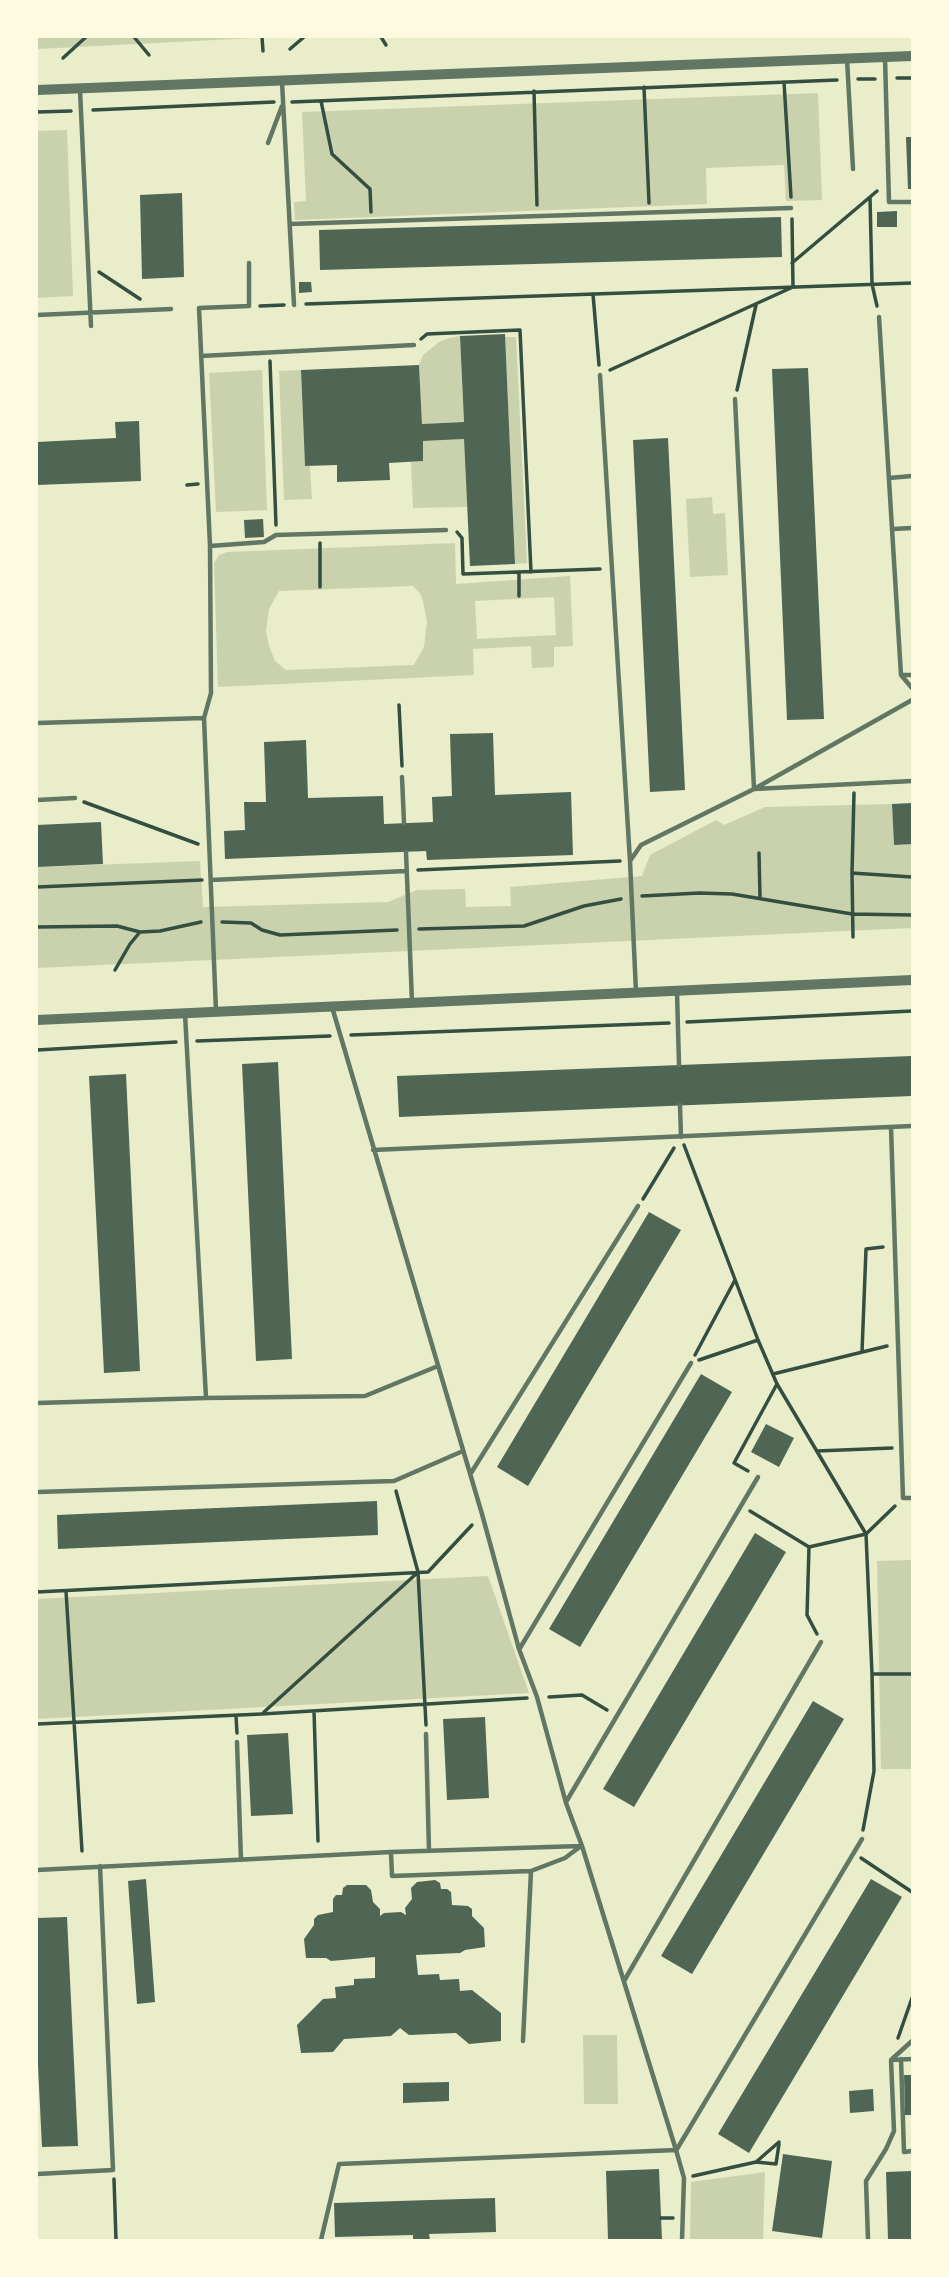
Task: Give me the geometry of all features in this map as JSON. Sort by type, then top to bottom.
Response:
[{"type":"street","points":[[37,90],[912,56]]},
{"type":"street","points":[[37,1020],[912,980]]},
{"type":"lane","points":[[885,57],[889,202],[912,202]]},
{"type":"lane","points":[[847,59],[853,169]]},
{"type":"lane","points":[[282,81],[294,305]]},
{"type":"lane","points":[[80,89],[91,326]]},
{"type":"lane","points":[[268,143],[284,102]]},
{"type":"lane","points":[[290,224],[792,208]]},
{"type":"lane","points":[[216,1012],[204,718],[211,694],[210,545],[199,308],[249,306],[249,263]]},
{"type":"lane","points":[[37,315],[171,309]]},
{"type":"lane","points":[[879,317],[901,675],[912,688]]},
{"type":"lane","points":[[201,356],[414,345]]},
{"type":"lane","points":[[600,375],[636,993]]},
{"type":"lane","points":[[735,399],[754,789]]},
{"type":"lane","points":[[889,478],[912,476]]},
{"type":"lane","points":[[893,528],[912,528]]},
{"type":"lane","points":[[210,545],[264,542],[276,536],[446,530]]},
{"type":"lane","points":[[901,675],[912,675]]},
{"type":"lane","points":[[630,861],[641,845],[754,789],[912,700]]},
{"type":"lane","points":[[37,723],[204,718]]},
{"type":"lane","points":[[402,777],[404,823]]},
{"type":"lane","points":[[754,789],[912,781]]},
{"type":"lane","points":[[37,800],[75,798]]},
{"type":"lane","points":[[406,852],[412,1003]]},
{"type":"lane","points":[[211,880],[406,871]]},
{"type":"lane","points":[[677,991],[679,1065]]},
{"type":"lane","points":[[332,1007],[482,1514],[519,1649],[537,1697],[566,1803],[582,1846],[684,2178],[682,2240]]},
{"type":"lane","points":[[185,1013],[206,1398]]},
{"type":"lane","points":[[680,1105],[681,1137]]},
{"type":"lane","points":[[373,1150],[912,1126]]},
{"type":"lane","points":[[891,1127],[903,1498],[912,1498]]},
{"type":"lane","points":[[470,1474],[638,1206]]},
{"type":"lane","points":[[519,1649],[691,1363]]},
{"type":"lane","points":[[37,1403],[365,1396],[438,1366]]},
{"type":"lane","points":[[37,1492],[394,1481],[463,1451]]},
{"type":"lane","points":[[566,1803],[758,1476]]},
{"type":"lane","points":[[624,1982],[821,1642]]},
{"type":"lane","points":[[426,1734],[429,1851]]},
{"type":"lane","points":[[237,1742],[241,1860]]},
{"type":"lane","points":[[676,2150],[862,1839]]},
{"type":"lane","points":[[37,1870],[391,1852],[582,1846]]},
{"type":"lane","points":[[391,1852],[392,1876],[531,1871],[565,1858],[582,1846]]},
{"type":"lane","points":[[37,2174],[113,2170],[100,1866]]},
{"type":"lane","points":[[523,2041],[531,1871]]},
{"type":"lane","points":[[891,2060],[912,2041]]},
{"type":"lane","points":[[901,2059],[904,2152],[912,2151]]},
{"type":"lane","points":[[891,2060],[912,2059]]},
{"type":"lane","points":[[868,2240],[866,2181],[894,2131],[891,2060]]},
{"type":"lane","points":[[321,2240],[339,2164],[676,2150]]},
{"type":"path","points":[[63,58],[86,37]]},
{"type":"path","points":[[134,37],[149,55]]},
{"type":"path","points":[[262,37],[263,51]]},
{"type":"path","points":[[290,49],[304,37]]},
{"type":"path","points":[[381,37],[386,45]]},
{"type":"path","points":[[37,113],[534,91],[912,78]]},
{"type":"path","points":[[784,82],[792,208],[793,287]]},
{"type":"path","points":[[644,87],[649,213]]},
{"type":"path","points":[[534,91],[537,216]]},
{"type":"path","points":[[321,100],[332,155],[370,189],[372,221]]},
{"type":"path","points":[[792,263],[888,180]]},
{"type":"path","points":[[870,197],[872,284],[879,317]]},
{"type":"path","points":[[88,264],[156,310]]},
{"type":"path","points":[[249,306],[912,283]]},
{"type":"path","points":[[593,294],[600,375],[793,287]]},
{"type":"path","points":[[735,399],[756,304]]},
{"type":"path","points":[[414,345],[427,334],[520,330],[531,572]]},
{"type":"path","points":[[270,352],[276,536]]},
{"type":"path","points":[[446,530],[456,531],[462,538],[463,574],[612,568]]},
{"type":"path","points":[[320,534],[320,587]]},
{"type":"path","points":[[519,572],[519,596]]},
{"type":"path","points":[[399,705],[402,777]]},
{"type":"path","points":[[853,937],[854,784]]},
{"type":"path","points":[[75,798],[210,848]]},
{"type":"path","points":[[759,853],[760,897]]},
{"type":"path","points":[[406,871],[630,861]]},
{"type":"path","points":[[852,873],[885,873],[912,877]]},
{"type":"path","points":[[37,887],[211,880]]},
{"type":"path","points":[[37,927],[117,926],[140,932],[160,931],[193,923],[251,923],[262,930],[280,935],[524,926],[584,906],[632,896],[699,893],[760,897],[852,914],[912,915]]},
{"type":"path","points":[[115,970],[140,932]]},
{"type":"path","points":[[37,1049],[912,1011]]},
{"type":"path","points":[[638,1206],[681,1137]]},
{"type":"path","points":[[681,1137],[777,1384],[866,1534],[874,1771],[862,1839]]},
{"type":"path","points":[[862,1352],[866,1248],[895,1246]]},
{"type":"path","points":[[691,1363],[735,1280]]},
{"type":"path","points":[[691,1363],[758,1340]]},
{"type":"path","points":[[773,1374],[880,1347]]},
{"type":"path","points":[[758,1476],[734,1463],[777,1384]]},
{"type":"path","points":[[817,1451],[902,1448]]},
{"type":"path","points":[[394,1481],[418,1572],[427,1704],[426,1734]]},
{"type":"path","points":[[741,1506],[809,1547],[866,1534],[903,1498]]},
{"type":"path","points":[[37,1592],[428,1572],[482,1514]]},
{"type":"path","points":[[809,1547],[807,1615],[821,1642]]},
{"type":"path","points":[[262,1714],[418,1572]]},
{"type":"path","points":[[66,1591],[82,1851]]},
{"type":"path","points":[[872,1674],[912,1674]]},
{"type":"path","points":[[37,1724],[582,1695],[617,1716]]},
{"type":"path","points":[[314,1711],[318,1841]]},
{"type":"path","points":[[236,1715],[237,1742]]},
{"type":"path","points":[[853,1853],[912,1892]]},
{"type":"path","points":[[891,2060],[912,1998]]},
{"type":"path","points":[[684,2178],[756,2162],[776,2164],[779,2142],[756,2162]]},
{"type":"path","points":[[113,2170],[116,2240]]},
{"type":"green space","points":[[37,37],[274,37],[37,49]]},
{"type":"green space","points":[[818,93],[822,200],[786,201],[784,165],[706,168],[707,204],[295,220],[294,202],[306,201],[302,112]]},
{"type":"green space","points":[[67,130],[73,296],[37,298],[37,131]]},
{"type":"green space","points":[[460,336],[464,422],[422,424],[419,365],[423,355],[439,342]]},
{"type":"green space","points":[[505,337],[516,337],[527,563],[515,564]]},
{"type":"green space","points":[[262,370],[267,510],[216,512],[209,373]]},
{"type":"green space","points":[[301,370],[305,466],[310,466],[312,499],[284,500],[279,371]]},
{"type":"green space","points":[[464,439],[467,507],[413,508],[411,462],[423,461],[423,441]]},
{"type":"green space","points":[[712,497],[713,514],[725,513],[728,575],[690,577],[686,499]]},
{"type":"green space","points":[[455,543],[456,584],[570,576],[573,646],[554,647],[554,667],[532,668],[531,646],[473,649],[474,675],[218,687],[214,563],[219,555],[227,552]],"holes":[[[413,586],[420,593],[427,621],[424,647],[414,665],[286,670],[275,661],[266,631],[269,609],[279,591]],[[554,597],[556,635],[477,639],[475,601]]]},
{"type":"green space","points":[[892,804],[894,844],[912,844],[912,928],[37,968],[37,867],[200,861],[203,907],[388,902],[417,890],[465,889],[466,907],[511,906],[510,887],[642,876],[650,855],[716,820],[724,825],[765,807]]},
{"type":"green space","points":[[912,1560],[912,1769],[881,1769],[877,1561]]},
{"type":"green space","points":[[488,1576],[529,1693],[37,1719],[37,1599]]},
{"type":"green space","points":[[583,2035],[617,2035],[618,2104],[584,2104]]},
{"type":"green space","points":[[765,2172],[763,2240],[690,2240],[691,2182]]},
{"type":"building","points":[[906,137],[912,137],[912,189],[908,189]]},
{"type":"building","points":[[182,193],[184,277],[142,279],[140,195]]},
{"type":"building","points":[[897,211],[897,227],[877,227],[877,212]]},
{"type":"building","points":[[781,217],[782,257],[320,270],[319,230]]},
{"type":"building","points":[[299,282],[311,282],[312,292],[299,293]]},
{"type":"building","points":[[505,334],[515,564],[470,566],[464,439],[423,441],[423,461],[389,463],[390,480],[337,482],[337,465],[305,466],[301,370],[419,365],[422,424],[464,422],[460,336]]},
{"type":"building","points":[[808,368],[824,719],[787,720],[772,369]]},
{"type":"building","points":[[139,421],[141,481],[37,485],[37,442],[116,438],[115,422]]},
{"type":"building","points":[[668,438],[685,790],[650,792],[633,440]]},
{"type":"building","points":[[263,519],[264,537],[245,538],[244,520]]},
{"type":"building","points":[[493,733],[495,795],[571,792],[573,855],[427,860],[426,851],[225,859],[224,831],[245,830],[244,802],[266,802],[264,742],[306,740],[308,798],[383,796],[384,824],[433,822],[432,797],[452,796],[450,734]]},
{"type":"building","points":[[912,803],[912,844],[894,845],[892,804]]},
{"type":"building","points":[[101,822],[103,864],[37,867],[37,825]]},
{"type":"building","points":[[912,1056],[912,1096],[399,1117],[397,1076]]},
{"type":"building","points":[[278,1062],[292,1359],[256,1361],[242,1064]]},
{"type":"building","points":[[126,1074],[140,1371],[104,1373],[89,1076]]},
{"type":"building","points":[[649,1212],[681,1230],[528,1486],[497,1467]]},
{"type":"building","points":[[701,1374],[732,1392],[580,1647],[549,1629]]},
{"type":"building","points":[[766,1424],[794,1438],[779,1467],[751,1452]]},
{"type":"building","points":[[377,1501],[378,1535],[58,1549],[57,1515]]},
{"type":"building","points":[[755,1533],[786,1552],[634,1807],[603,1789]]},
{"type":"building","points":[[813,1701],[844,1719],[692,1974],[661,1956]]},
{"type":"building","points":[[485,1717],[489,1798],[447,1800],[443,1719]]},
{"type":"building","points":[[288,1733],[293,1814],[251,1816],[247,1735]]},
{"type":"building","points":[[146,1879],[155,2002],[137,2004],[128,1881]]},
{"type":"building","points":[[871,1879],[902,1897],[749,2153],[718,2134]]},
{"type":"building","points":[[435,1880],[440,1883],[441,1889],[451,1892],[452,1905],[468,1906],[472,1909],[472,1916],[484,1928],[485,1947],[460,1953],[416,1955],[418,1975],[439,1974],[440,1980],[459,1979],[460,1991],[472,1990],[501,2013],[501,2041],[469,2044],[456,2033],[409,2035],[400,2028],[391,2036],[344,2039],[333,2052],[301,2053],[297,2025],[323,1999],[336,1998],[335,1987],[354,1985],[354,1979],[375,1978],[375,1957],[331,1961],[326,1958],[306,1958],[304,1939],[314,1925],[314,1919],[318,1915],[333,1912],[333,1899],[336,1895],[342,1895],[343,1888],[347,1885],[366,1885],[371,1890],[373,1902],[380,1909],[380,1916],[384,1913],[401,1912],[406,1915],[405,1908],[412,1899],[411,1888],[417,1882]]},
{"type":"building","points":[[67,1917],[78,2146],[42,2147],[37,2046],[37,1918]]},
{"type":"building","points":[[904,2075],[912,2075],[912,2115],[905,2115]]},
{"type":"building","points":[[449,2082],[449,2101],[403,2103],[403,2083]]},
{"type":"building","points":[[873,2089],[874,2111],[850,2113],[849,2091]]},
{"type":"building","points":[[783,2154],[832,2161],[822,2238],[772,2231]]},
{"type":"building","points":[[659,2169],[662,2240],[608,2240],[606,2171]]},
{"type":"building","points":[[912,2171],[912,2240],[888,2240],[886,2172]]},
{"type":"building","points":[[495,2198],[496,2232],[429,2234],[430,2240],[413,2240],[413,2235],[335,2237],[334,2203]]}]
